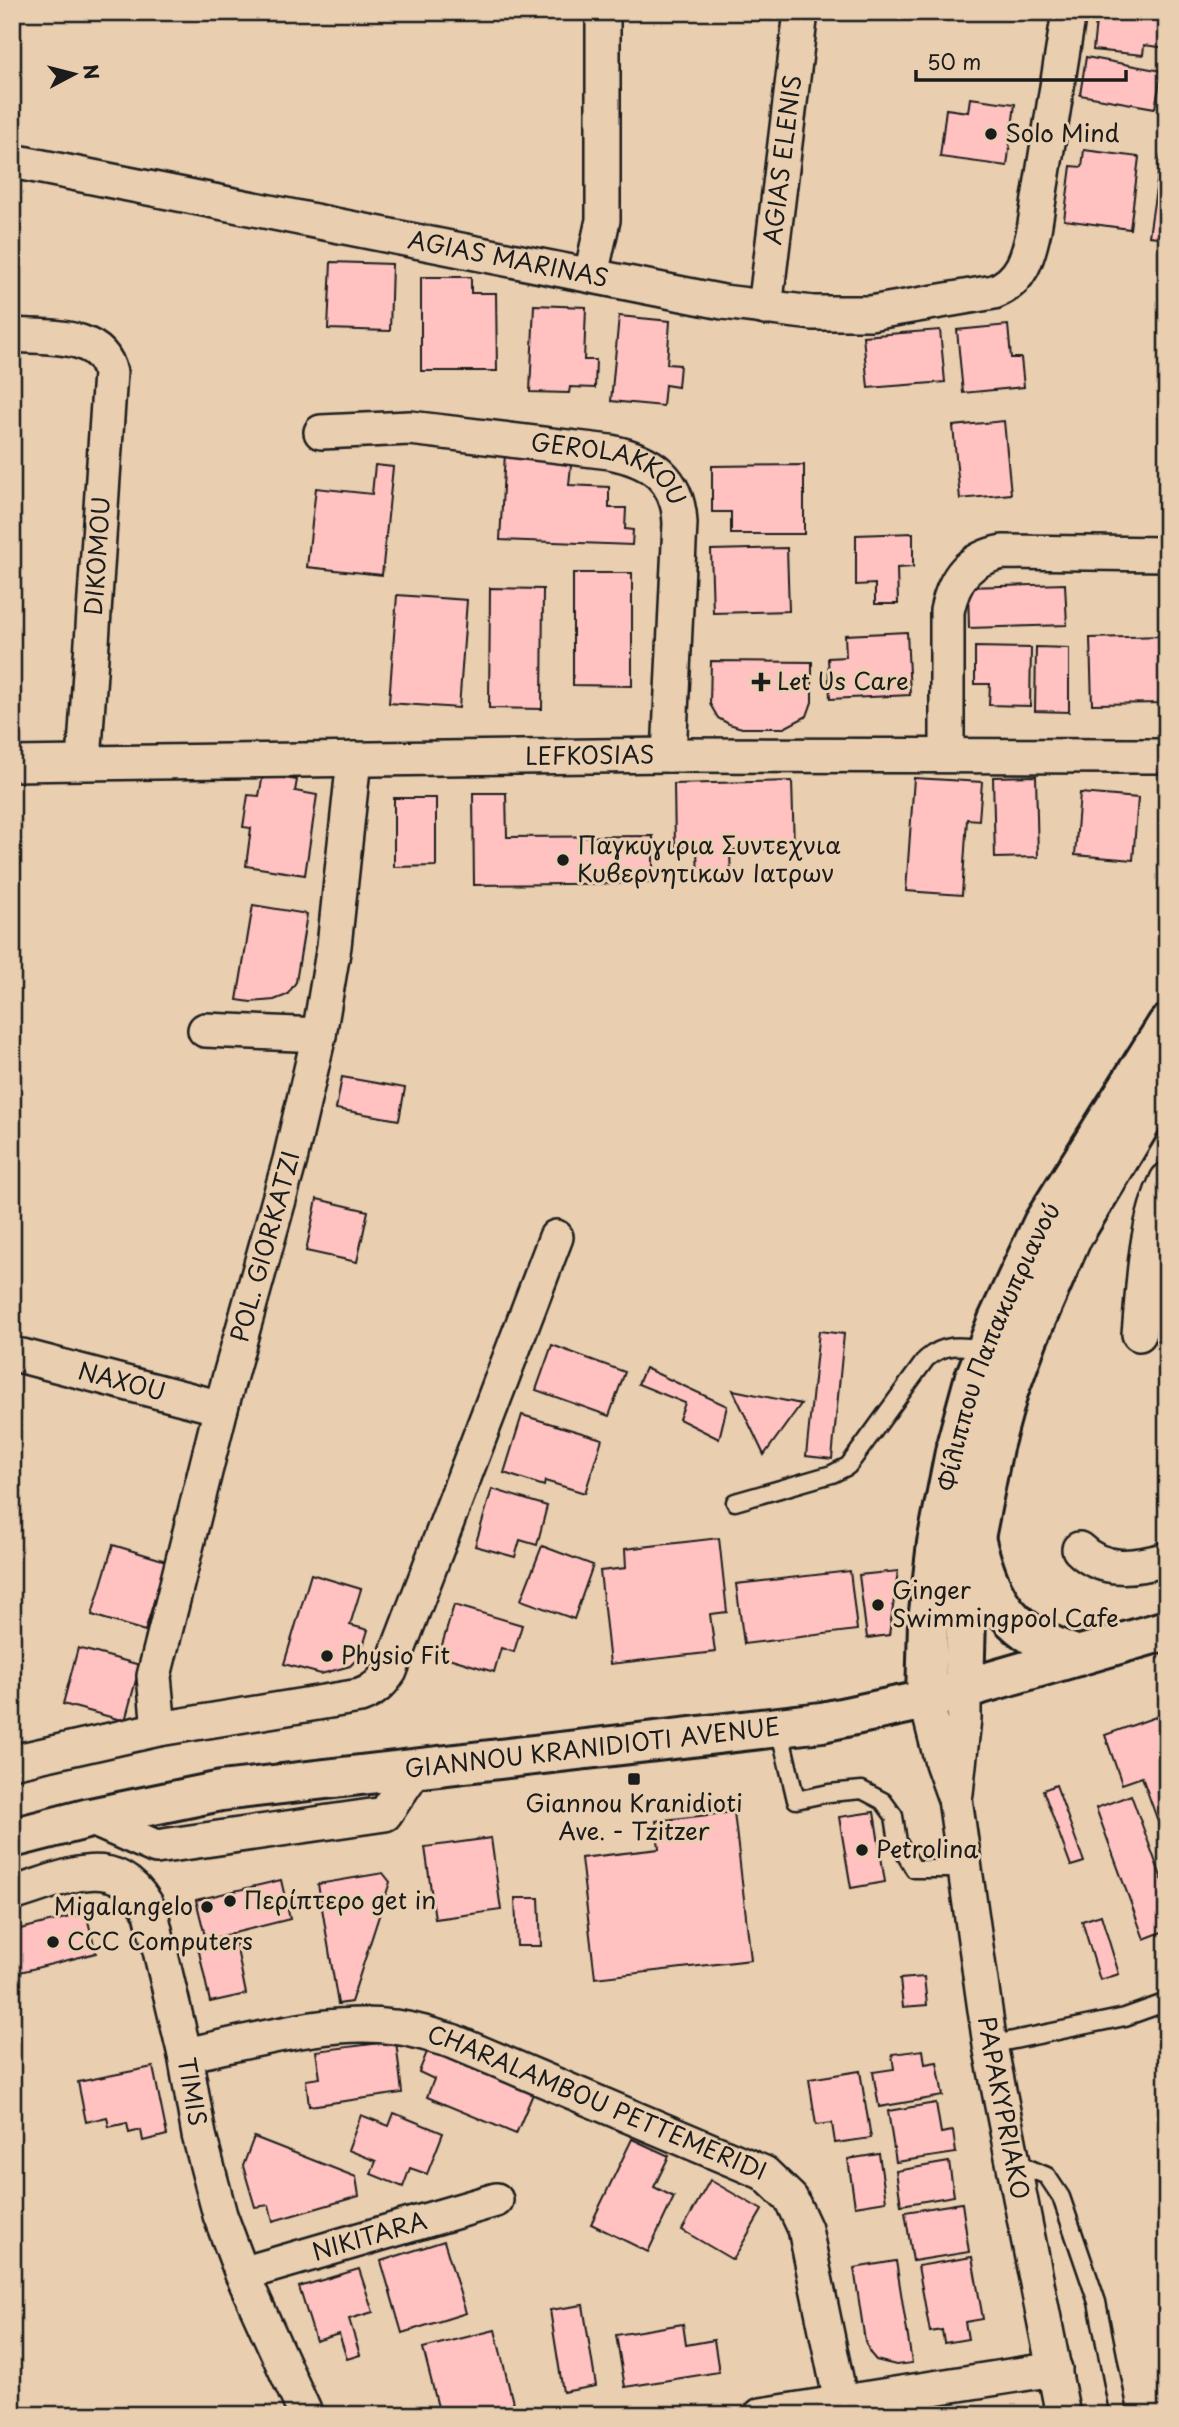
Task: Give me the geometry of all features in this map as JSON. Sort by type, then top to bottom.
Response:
[{"type":"main road","name":"Φίλιππου Παπακυπριανού","points":[[926,1700],[928,1621],[937,1543],[957,1442],[974,1380],[1043,1223],[1167,1025]]},
{"type":"main road","name":"Φίλιππου Παπακυπριανού","points":[[964,1690],[966,1617],[975,1538],[993,1447],[1008,1392],[1071,1239],[1167,1080]]},
{"type":"main road","points":[[975,1538],[989,1583],[1010,1618],[1050,1647],[1078,1656]]},
{"type":"main road","name":"GIANNOU KRANIDIOTI AVENUE","points":[[12,1838],[90,1818],[221,1791],[822,1722],[964,1690],[1167,1630]]},
{"type":"street","points":[[590,275],[600,240],[604,210],[603,12]]},
{"type":"street","name":"AGIAS ELENIS","points":[[765,308],[801,12]]},
{"type":"street","name":"AGIAS MARINAS","points":[[12,161],[590,275],[638,287],[765,308],[813,313],[870,313],[983,295],[1007,287],[1024,265],[1031,241],[1069,12]]},
{"type":"street","name":"DIKOMOU","points":[[12,335],[81,342],[101,353],[107,363],[110,384],[84,762]]},
{"type":"street","name":"GEROLAKKOU","points":[[321,432],[410,428],[436,431],[610,452],[636,459],[657,471],[673,490],[680,523],[669,755]]},
{"type":"street","points":[[947,755],[947,611],[950,594],[964,569],[989,554],[1003,552],[1167,554]]},
{"type":"street","name":"LEFKOSIAS","points":[[12,764],[669,755],[1167,756]]},
{"type":"street","name":"POL. GIORKATZI","points":[[159,1729],[154,1676],[221,1408],[290,1160],[319,1035],[334,946],[354,759]]},
{"type":"street","points":[[205,1030],[319,1035]]},
{"type":"street","points":[[1139,1334],[1151,1225],[1158,1199],[1167,1180]]},
{"type":"street","points":[[12,1762],[159,1729],[372,1692],[390,1671],[556,1237]]},
{"type":"street","name":"NAXOU","points":[[22,1356],[221,1408]]},
{"type":"street","points":[[1079,1549],[1088,1559],[1101,1565],[1122,1567],[1167,1559]]},
{"type":"street","name":"PAPAKYPRIAKO","points":[[955,1798],[963,1732],[964,1690]]},
{"type":"street","name":"PAPAKYPRIAKO","points":[[926,1700],[942,1763],[955,1798],[990,2045],[1063,2415]]},
{"type":"street","name":"TIMIS","points":[[12,1894],[90,1872],[104,1871],[131,1883],[143,1896],[151,1913],[185,2055],[199,2135],[220,2215],[242,2274],[306,2415]]},
{"type":"street","name":"CHARALAMBOU PETTEMERIDI","points":[[185,2055],[333,2027],[393,2026],[452,2041],[764,2173],[791,2199],[805,2229],[841,2402]]},
{"type":"street","name":"NIKITARA","points":[[242,2274],[496,2200]]},
{"type":"street","points":[[761,2415],[1055,2369]]},
{"type":"lane","points":[[735,1502],[840,1471],[854,1458],[926,1359],[936,1351],[959,1346],[986,1349]]},
{"type":"lane","points":[[779,1728],[796,1800],[862,1790],[883,1801],[894,1816],[898,1842],[914,1869],[965,1869]]},
{"type":"lane","points":[[990,2045],[1125,2017],[1167,2002]]},
{"type":"lane","points":[[1012,2161],[1047,2176],[1061,2197],[1097,2302],[1119,2415]]},
{"type":"shaded area","points":[[1167,2275],[1167,2415],[1166,2415],[1152,2327]]},
{"type":"building","points":[[1097,12],[1167,12],[1167,48],[1144,45],[1143,55],[1093,50]]},
{"type":"building","points":[[1086,57],[1162,71],[1155,108],[1080,95]]},
{"type":"building","points":[[970,98],[1015,104],[1007,166],[940,157],[946,109],[968,112]]},
{"type":"building","points":[[1084,150],[1139,157],[1130,229],[1064,220],[1071,166],[1082,167]]},
{"type":"building","points":[[1161,155],[1167,155],[1167,238],[1149,236]]},
{"type":"building","points":[[331,262],[392,264],[390,331],[328,329]]},
{"type":"building","points":[[421,277],[471,277],[471,293],[496,293],[497,371],[421,371]]},
{"type":"building","points":[[534,305],[586,307],[584,360],[596,360],[595,388],[570,387],[569,393],[530,392]]},
{"type":"building","points":[[619,316],[670,321],[667,364],[680,365],[678,387],[665,385],[663,406],[611,401]]},
{"type":"building","points":[[1008,325],[1011,358],[1021,358],[1024,387],[963,393],[957,330]]},
{"type":"building","points":[[940,330],[945,382],[868,388],[863,336]]},
{"type":"building","points":[[1004,421],[1011,494],[960,499],[953,426]]},
{"type":"building","points":[[505,453],[571,465],[569,485],[609,487],[609,508],[626,508],[625,529],[633,530],[632,545],[500,540]]},
{"type":"building","points":[[375,465],[393,467],[382,575],[307,567],[316,488],[372,494]]},
{"type":"building","points":[[804,465],[804,534],[731,534],[731,512],[712,512],[712,466]]},
{"type":"building","points":[[913,533],[913,567],[897,568],[898,604],[875,604],[875,584],[856,585],[856,535]]},
{"type":"building","points":[[787,548],[789,611],[713,613],[711,550]]},
{"type":"building","points":[[573,573],[632,573],[632,686],[573,685]]},
{"type":"building","points":[[1065,584],[1067,625],[969,628],[968,587]]},
{"type":"building","points":[[490,588],[543,589],[542,709],[489,708]]},
{"type":"building","points":[[397,595],[467,600],[459,708],[389,703]]},
{"type":"building","points":[[907,632],[910,695],[830,699],[828,658],[846,657],[845,635]]},
{"type":"building","points":[[1164,636],[1165,703],[1092,704],[1090,638]]},
{"type":"building","points":[[975,647],[1031,648],[1030,706],[989,705],[990,684],[975,684]]},
{"type":"building","points":[[1036,647],[1069,648],[1069,712],[1035,711]]},
{"type":"building","name":"Let Us Care","points":[[711,661],[812,662],[812,702],[807,716],[784,728],[742,728],[718,718],[710,704]]},
{"type":"building","points":[[263,775],[297,780],[295,791],[317,795],[305,875],[246,866],[251,828],[243,827],[248,795],[259,796]]},
{"type":"building","points":[[1036,776],[1038,857],[995,858],[993,777]]},
{"type":"building","points":[[914,778],[982,782],[979,820],[967,819],[962,895],[906,891]]},
{"type":"building","points":[[792,781],[794,848],[730,850],[731,883],[698,884],[697,847],[675,847],[674,784]]},
{"type":"building","name":"Παγκυγιρια Συντεχνια Κυβερνητικων Ιατρων","points":[[473,793],[506,793],[507,837],[653,836],[653,883],[474,885]]},
{"type":"building","points":[[1080,793],[1138,798],[1133,860],[1075,855]]},
{"type":"building","points":[[394,798],[436,798],[436,866],[394,867]]},
{"type":"building","points":[[253,905],[307,914],[296,982],[287,995],[274,1000],[237,1000]]},
{"type":"building","points":[[342,1077],[405,1088],[399,1120],[336,1109]]},
{"type":"building","points":[[317,1199],[368,1211],[357,1262],[306,1251]]},
{"type":"building","points":[[819,1331],[844,1334],[832,1459],[806,1456]]},
{"type":"building","points":[[552,1345],[625,1372],[609,1416],[536,1390]]},
{"type":"building","points":[[645,1368],[727,1406],[719,1439],[679,1419],[685,1403],[638,1384]]},
{"type":"building","points":[[733,1390],[801,1404],[764,1455]]},
{"type":"building","points":[[522,1415],[602,1439],[585,1493],[545,1481],[544,1486],[504,1473]]},
{"type":"building","points":[[492,1489],[547,1506],[537,1545],[520,1540],[515,1557],[475,1546]]},
{"type":"building","points":[[719,1538],[727,1612],[710,1614],[715,1652],[610,1664],[600,1571],[626,1568],[625,1549]]},
{"type":"building","points":[[113,1545],[166,1561],[145,1631],[92,1615]]},
{"type":"building","points":[[542,1546],[593,1565],[574,1619],[521,1600]]},
{"type":"building","points":[[850,1571],[857,1630],[744,1644],[736,1584]]},
{"type":"building","name":"Ginger Swimmingpool Cafe","points":[[898,1571],[889,1635],[867,1638],[859,1575]]},
{"type":"building","points":[[311,1574],[361,1589],[350,1625],[368,1630],[360,1656],[350,1666],[321,1674],[284,1664]]},
{"type":"building","points":[[454,1605],[522,1625],[514,1652],[501,1648],[494,1672],[439,1655]]},
{"type":"building","points":[[78,1648],[140,1665],[125,1721],[63,1704]]},
{"type":"building","points":[[1167,1713],[1165,1841],[1142,1777],[1122,1784],[1105,1735]]},
{"type":"building","points":[[1056,1785],[1084,1862],[1071,1866],[1043,1790]]},
{"type":"building","points":[[1131,1795],[1167,1893],[1167,1930],[1144,1939],[1096,1808]]},
{"type":"building","points":[[734,1812],[751,1960],[595,1978],[581,1858],[659,1849],[656,1821]]},
{"type":"building","name":"Petrolina","points":[[874,1812],[885,1882],[851,1888],[839,1817]]},
{"type":"building","points":[[491,1838],[501,1910],[435,1919],[425,1847]]},
{"type":"building","points":[[383,1873],[390,1882],[351,2002],[338,2004],[318,1884]]},
{"type":"building","points":[[281,1880],[290,1919],[206,1940],[196,1900]]},
{"type":"building","points":[[515,1898],[539,1898],[541,1946],[517,1946]]},
{"type":"building","name":"CCC Computers","points":[[86,1913],[96,1953],[12,1974],[12,1931]]},
{"type":"building","points":[[1101,1915],[1119,1974],[1100,1980],[1082,1921]]},
{"type":"building","points":[[235,1939],[246,1994],[210,2002],[198,1947]]},
{"type":"building","points":[[924,1977],[927,2005],[903,2007],[900,1979]]},
{"type":"building","points":[[396,2041],[402,2093],[309,2106],[306,2080],[320,2078],[316,2051]]},
{"type":"building","points":[[431,2042],[536,2087],[516,2134],[427,2097],[434,2079],[419,2072]]},
{"type":"building","points":[[923,2050],[925,2064],[937,2062],[943,2096],[879,2107],[873,2072],[894,2069],[892,2054]]},
{"type":"building","points":[[153,2067],[167,2135],[143,2141],[141,2130],[129,2133],[127,2123],[109,2127],[107,2117],[86,2122],[78,2082]]},
{"type":"building","points":[[860,2071],[871,2138],[835,2143],[832,2123],[816,2125],[809,2079]]},
{"type":"building","points":[[936,2103],[941,2133],[953,2131],[956,2153],[896,2162],[888,2111]]},
{"type":"building","points":[[394,2113],[443,2133],[427,2174],[410,2168],[403,2187],[371,2174],[376,2161],[348,2150],[361,2115],[389,2126]]},
{"type":"building","points":[[254,2137],[356,2177],[359,2196],[273,2221],[269,2205],[255,2207],[243,2166]]},
{"type":"building","points":[[632,2139],[669,2156],[654,2187],[674,2197],[648,2252],[591,2224]]},
{"type":"building","points":[[879,2154],[886,2201],[855,2206],[848,2159]]},
{"type":"building","points":[[949,2162],[954,2196],[901,2205],[896,2171]]},
{"type":"building","points":[[710,2180],[762,2210],[733,2260],[682,2230]]},
{"type":"building","points":[[962,2203],[969,2252],[913,2261],[905,2212]]},
{"type":"building","points":[[444,2241],[466,2313],[402,2333],[381,2261]]},
{"type":"building","points":[[972,2257],[983,2319],[965,2322],[968,2339],[944,2343],[942,2330],[930,2332],[918,2266]]},
{"type":"building","points":[[896,2261],[912,2363],[896,2365],[876,2360],[870,2353],[865,2341],[854,2268]]},
{"type":"building","points":[[359,2269],[373,2312],[349,2319],[360,2355],[347,2359],[339,2334],[316,2341],[299,2287]]},
{"type":"building","points":[[583,2305],[596,2386],[563,2392],[550,2310]]},
{"type":"building","points":[[683,2324],[686,2345],[714,2340],[719,2372],[625,2387],[616,2335]]},
{"type":"building","points":[[495,2330],[515,2411],[499,2415],[440,2415],[423,2348]]},
{"type":"place","name":"Solo Mind","points":[[991,134]]},
{"type":"place","name":"Let Us Care","points":[[761,682]]},
{"type":"place","name":"Παγκυγιρια Συντεχνια Κυβερνητικων Ιατρων","points":[[563,860]]},
{"type":"place","name":"Ginger Swimmingpool Cafe","points":[[878,1605]]},
{"type":"place","name":"Physio Fit","points":[[327,1656]]},
{"type":"place","name":"Giannou Kranidioti Ave. - Tzitzer","points":[[634,1779]]},
{"type":"place","name":"Petrolina","points":[[862,1850]]},
{"type":"place","name":"Περίπτερο get in","points":[[230,1901]]},
{"type":"place","name":"Migalangelo","points":[[207,1907]]},
{"type":"place","name":"CCC Computers","points":[[53,1942]]}]
